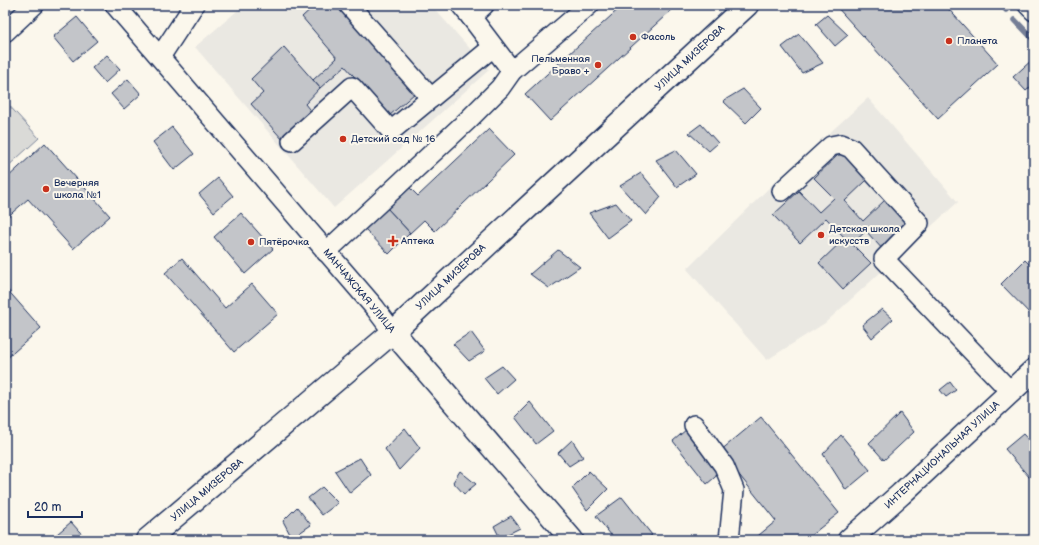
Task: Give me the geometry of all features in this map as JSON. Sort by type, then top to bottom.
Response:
[{"type":"main road","name":"УЛИЦА МИЗЕРОВА","points":[[147,540],[393,332],[747,5]]},
{"type":"main road","name":"МАНЧАЖСКАЯ УЛИЦА","points":[[393,332],[572,540]]},
{"type":"main road","name":"ИНТЕРНАЦИОНАЛЬНАЯ УЛИЦА","points":[[849,540],[901,494],[1034,370]]},
{"type":"street","points":[[5,32],[34,5]]},
{"type":"street","name":"МАНЧАЖСКАЯ УЛИЦА","points":[[115,5],[393,332]]},
{"type":"street","points":[[160,57],[194,5]]},
{"type":"street","points":[[350,5],[431,98]]},
{"type":"street","points":[[326,252],[468,120],[500,88],[512,71],[589,5]]},
{"type":"street","points":[[1028,5],[1034,11]]},
{"type":"street","points":[[472,9],[493,47],[512,71]]},
{"type":"street","points":[[292,141],[352,88],[391,131],[493,47]]},
{"type":"street","points":[[782,191],[831,146],[841,144],[851,148],[919,223],[884,259],[1010,392]]},
{"type":"street","points":[[694,425],[724,466],[734,490],[729,540]]},
{"type":"shaded area","name":"Детский сад № 16","points":[[244,5],[431,5],[489,70],[334,208],[195,47]]},
{"type":"shaded area","name":"Детская школа искусств","points":[[868,98],[958,202],[825,323],[767,360],[687,269],[774,183]]},
{"type":"shaded area","points":[[5,101],[39,138],[5,169]]},
{"type":"building","points":[[315,5],[337,5],[415,93],[389,116],[345,66],[320,88],[313,80],[337,58],[302,17]]},
{"type":"building","points":[[623,5],[677,5],[550,121],[525,94]]},
{"type":"building","points":[[835,5],[945,5],[998,64],[938,119]]},
{"type":"building","points":[[827,15],[848,35],[835,46],[816,24]]},
{"type":"building","points":[[77,17],[97,41],[73,61],[53,37]]},
{"type":"building","points":[[799,34],[823,63],[802,73],[782,47]]},
{"type":"building","points":[[284,47],[320,88],[305,104],[313,114],[283,140],[251,104],[263,93],[251,79]]},
{"type":"building","points":[[107,55],[120,69],[105,83],[92,68]]},
{"type":"building","points":[[1033,59],[1034,84],[1026,91],[1013,77]]},
{"type":"building","points":[[128,79],[141,94],[124,109],[111,94]]},
{"type":"building","points":[[743,89],[761,108],[746,123],[723,101]]},
{"type":"building","points":[[701,124],[718,143],[709,151],[689,133]]},
{"type":"building","points":[[172,127],[194,154],[174,170],[153,142]]},
{"type":"building","points":[[489,129],[514,155],[435,231],[424,220],[410,233],[386,207],[408,186],[418,196]]},
{"type":"building","name":"Вечерняя школа №1","points":[[45,143],[110,216],[73,249],[28,199],[5,219],[5,180]]},
{"type":"building","points":[[676,150],[696,174],[677,187],[656,160]]},
{"type":"building","name":"Детская школа искусств","points":[[841,152],[867,180],[845,201],[863,221],[886,199],[911,225],[884,251],[866,231],[852,244],[871,263],[843,289],[819,263],[845,238],[826,218],[800,243],[773,215],[799,191],[819,212],[834,198],[814,178]]},
{"type":"building","points":[[641,173],[661,197],[646,215],[620,186]]},
{"type":"building","points":[[218,178],[233,196],[214,212],[199,194]]},
{"type":"building","points":[[616,203],[631,221],[608,238],[589,213]]},
{"type":"building","points":[[386,207],[410,233],[389,254],[364,228]]},
{"type":"building","points":[[241,213],[273,249],[245,274],[214,237]]},
{"type":"building","points":[[558,250],[580,267],[549,288],[530,274]]},
{"type":"building","points":[[182,258],[225,308],[252,284],[278,314],[234,352],[165,273]]},
{"type":"building","points":[[1025,260],[1034,269],[1034,318],[1001,284]]},
{"type":"building","points":[[5,287],[41,328],[5,360]]},
{"type":"building","points":[[882,309],[893,319],[872,338],[862,325]]},
{"type":"building","points":[[471,332],[485,351],[469,361],[453,344]]},
{"type":"building","points":[[502,366],[514,379],[497,394],[484,378]]},
{"type":"building","points":[[950,382],[956,390],[946,397],[940,390]]},
{"type":"building","points":[[530,402],[553,431],[536,444],[515,417]]},
{"type":"building","points":[[900,413],[914,432],[884,460],[869,443]]},
{"type":"building","points":[[761,417],[839,513],[805,540],[753,540],[776,521],[720,451]]},
{"type":"building","points":[[405,428],[420,448],[399,470],[385,449]]},
{"type":"building","points":[[687,429],[721,472],[707,484],[673,441]]},
{"type":"building","points":[[1023,434],[1034,446],[1034,475],[1030,478],[1005,449]]},
{"type":"building","points":[[841,435],[870,470],[846,490],[823,454]]},
{"type":"building","points":[[572,440],[583,457],[569,466],[558,453]]},
{"type":"building","points":[[360,458],[371,475],[350,493],[335,471]]},
{"type":"building","points":[[460,471],[476,484],[464,494],[453,482]]},
{"type":"building","points":[[589,471],[608,489],[587,510],[572,488]]},
{"type":"building","points":[[322,487],[338,503],[322,515],[308,498]]},
{"type":"building","points":[[622,497],[652,535],[645,540],[615,540],[596,516]]},
{"type":"building","points":[[297,507],[311,525],[292,538],[283,521]]},
{"type":"building","points":[[511,516],[520,528],[500,538],[494,526]]},
{"type":"building","points":[[71,522],[87,540],[50,540]]},
{"type":"waterway","points":[[1002,5],[1006,10]]},
{"type":"waterway","points":[[1015,20],[1034,40]]},
{"type":"place","name":"Фасоль","points":[[633,37]]},
{"type":"place","name":"Планета","points":[[949,41]]},
{"type":"place","name":"Пельменная Браво +","points":[[598,65]]},
{"type":"place","name":"Детский сад № 16","points":[[343,139]]},
{"type":"place","name":"Вечерняя школа №1","points":[[46,189]]},
{"type":"place","name":"Детская школа искусств","points":[[821,235]]},
{"type":"place","name":"Аптека","points":[[393,241]]},
{"type":"place","name":"Пятёрочка","points":[[251,242]]}]
